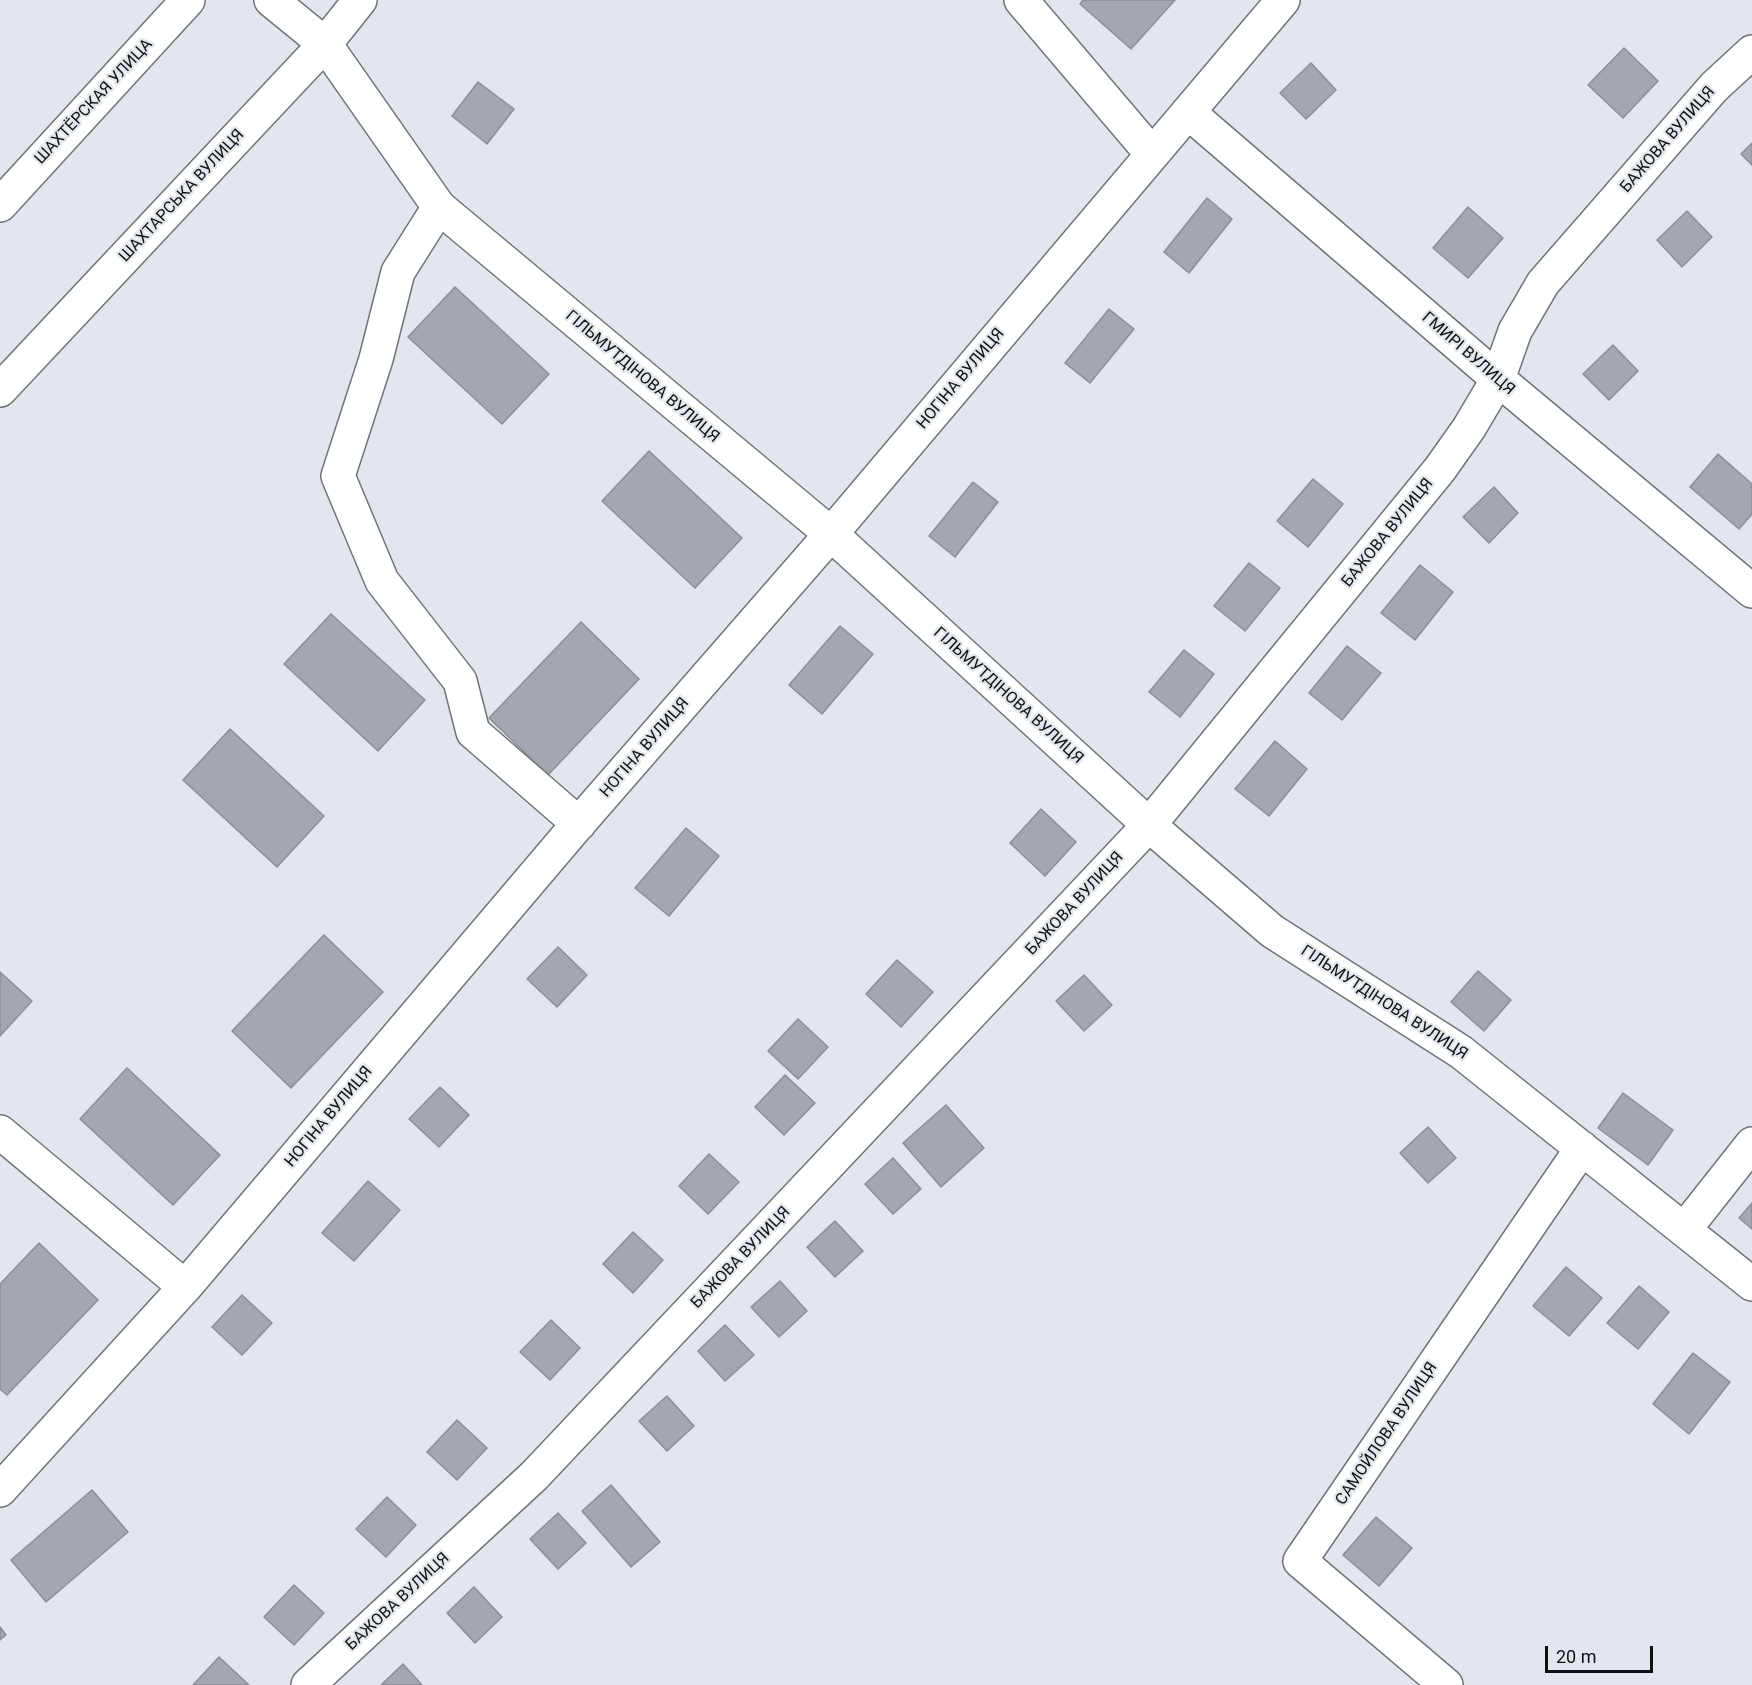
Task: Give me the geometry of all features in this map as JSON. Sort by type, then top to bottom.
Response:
[{"type":"street","name":"ШАХТЁРСКАЯ УЛИЦА","points":[[0,205],[188,0]]},
{"type":"street","name":"ГІЛЬМУТДІНОВА ВУЛИЦЯ","points":[[272,0],[325,44],[439,207],[831,534],[1149,825],[1272,931],[1461,1052],[1752,1284]]},
{"type":"street","name":"ШАХТАРСЬКА ВУЛИЦЯ","points":[[0,390],[325,44],[360,0]]},
{"type":"street","points":[[1021,0],[1152,154]]},
{"type":"street","name":"НОГІНА ВУЛИЦЯ","points":[[0,1490],[185,1287],[579,824],[831,534],[1283,0]]},
{"type":"street","name":"БАЖОВА ВУЛИЦЯ","points":[[308,1685],[534,1476],[1149,825],[1440,469],[1469,428],[1498,379],[1515,331],[1543,283],[1714,87],[1752,52]]},
{"type":"street","name":"ГМИРІ ВУЛИЦЯ","points":[[1188,112],[1498,379],[1752,591]]},
{"type":"street","points":[[439,207],[398,272],[376,359],[338,476],[382,580],[460,681],[472,732],[579,824]]},
{"type":"street","points":[[0,1132],[185,1287]]},
{"type":"street","points":[[1684,1230],[1752,1144]]},
{"type":"street","name":"САМОЙЛОВА ВУЛИЦЯ","points":[[1446,1685],[1300,1561],[1582,1148]]},
{"type":"building","points":[[1083,0],[1175,0],[1131,49],[1080,4]]},
{"type":"building","points":[[1624,48],[1658,81],[1623,118],[1588,85]]},
{"type":"building","points":[[1311,63],[1336,90],[1306,119],[1280,93]]},
{"type":"building","points":[[478,82],[514,109],[487,144],[452,116]]},
{"type":"building","points":[[1752,143],[1752,165],[1741,154]]},
{"type":"building","points":[[1207,198],[1232,219],[1189,273],[1164,252]]},
{"type":"building","points":[[1468,207],[1503,238],[1468,278],[1433,248]]},
{"type":"building","points":[[1687,211],[1712,237],[1682,267],[1657,240]]},
{"type":"building","points":[[455,287],[549,374],[502,424],[408,337]]},
{"type":"building","points":[[1109,309],[1134,329],[1090,383],[1065,363]]},
{"type":"building","points":[[1613,345],[1638,371],[1609,400],[1583,374]]},
{"type":"building","points":[[649,451],[742,538],[695,588],[602,501]]},
{"type":"building","points":[[1718,454],[1752,484],[1752,514],[1739,529],[1690,487]]},
{"type":"building","points":[[1313,479],[1343,504],[1308,547],[1277,521]]},
{"type":"building","points":[[973,482],[998,502],[955,557],[929,536]]},
{"type":"building","points":[[1494,487],[1518,513],[1489,543],[1463,517]]},
{"type":"building","points":[[1249,563],[1280,588],[1245,631],[1214,606]]},
{"type":"building","points":[[1420,565],[1453,592],[1415,640],[1381,613]]},
{"type":"building","points":[[331,614],[425,700],[378,751],[284,664]]},
{"type":"building","points":[[581,622],[639,679],[548,775],[489,718]]},
{"type":"building","points":[[840,626],[873,654],[822,714],[789,685]]},
{"type":"building","points":[[1347,646],[1381,673],[1342,720],[1309,693]]},
{"type":"building","points":[[1184,650],[1214,674],[1180,717],[1149,692]]},
{"type":"building","points":[[230,729],[324,816],[277,867],[183,780]]},
{"type":"building","points":[[1275,741],[1307,769],[1269,816],[1235,789]]},
{"type":"building","points":[[1041,809],[1076,842],[1045,876],[1010,843]]},
{"type":"building","points":[[686,828],[719,856],[669,916],[635,888]]},
{"type":"building","points":[[324,935],[383,992],[291,1088],[232,1031]]},
{"type":"building","points":[[558,947],[587,975],[557,1007],[527,979]]},
{"type":"building","points":[[897,960],[933,992],[901,1027],[866,994]]},
{"type":"building","points":[[1478,971],[1511,1000],[1484,1031],[1451,1002]]},
{"type":"building","points":[[0,972],[32,1001],[0,1036]]},
{"type":"building","points":[[1084,975],[1112,1005],[1084,1031],[1056,1001]]},
{"type":"building","points":[[798,1019],[828,1047],[798,1079],[768,1051]]},
{"type":"building","points":[[127,1068],[220,1155],[173,1205],[80,1119]]},
{"type":"building","points":[[785,1075],[815,1103],[784,1135],[755,1107]]},
{"type":"building","points":[[440,1087],[469,1115],[439,1147],[409,1119]]},
{"type":"building","points":[[1623,1093],[1673,1130],[1648,1165],[1598,1128]]},
{"type":"building","points":[[946,1105],[984,1148],[941,1187],[903,1143]]},
{"type":"building","points":[[1428,1127],[1456,1158],[1428,1183],[1400,1153]]},
{"type":"building","points":[[709,1154],[739,1182],[708,1214],[679,1186]]},
{"type":"building","points":[[893,1158],[921,1189],[893,1214],[865,1184]]},
{"type":"building","points":[[368,1181],[400,1210],[354,1261],[322,1233]]},
{"type":"building","points":[[1752,1203],[1752,1229],[1739,1218]]},
{"type":"building","points":[[835,1221],[863,1251],[835,1277],[807,1247]]},
{"type":"building","points":[[633,1232],[663,1260],[633,1293],[603,1264]]},
{"type":"building","points":[[39,1243],[98,1300],[7,1395],[0,1389],[0,1284]]},
{"type":"building","points":[[1566,1267],[1602,1298],[1569,1336],[1533,1306]]},
{"type":"building","points":[[780,1281],[807,1311],[779,1337],[751,1307]]},
{"type":"building","points":[[1639,1286],[1669,1312],[1638,1349],[1607,1323]]},
{"type":"building","points":[[242,1295],[272,1323],[242,1355],[212,1327]]},
{"type":"building","points":[[551,1320],[580,1348],[550,1380],[520,1352]]},
{"type":"building","points":[[725,1325],[754,1355],[725,1381],[698,1351]]},
{"type":"building","points":[[1693,1353],[1730,1382],[1689,1434],[1653,1404]]},
{"type":"building","points":[[667,1396],[694,1426],[667,1451],[639,1421]]},
{"type":"building","points":[[457,1420],[487,1448],[457,1480],[427,1452]]},
{"type":"building","points":[[611,1485],[660,1542],[631,1567],[582,1511]]},
{"type":"building","points":[[92,1490],[128,1532],[46,1602],[11,1560]]},
{"type":"building","points":[[387,1497],[416,1525],[386,1557],[356,1529]]},
{"type":"building","points":[[558,1513],[586,1543],[558,1569],[530,1539]]},
{"type":"building","points":[[1376,1517],[1412,1548],[1379,1586],[1343,1555]]},
{"type":"building","points":[[294,1585],[324,1613],[294,1645],[264,1617]]},
{"type":"building","points":[[474,1587],[502,1617],[475,1643],[447,1613]]},
{"type":"building","points":[[0,1627],[6,1635],[0,1640]]},
{"type":"building","points":[[219,1657],[249,1685],[193,1685]]},
{"type":"building","points":[[403,1664],[422,1685],[381,1685]]}]
